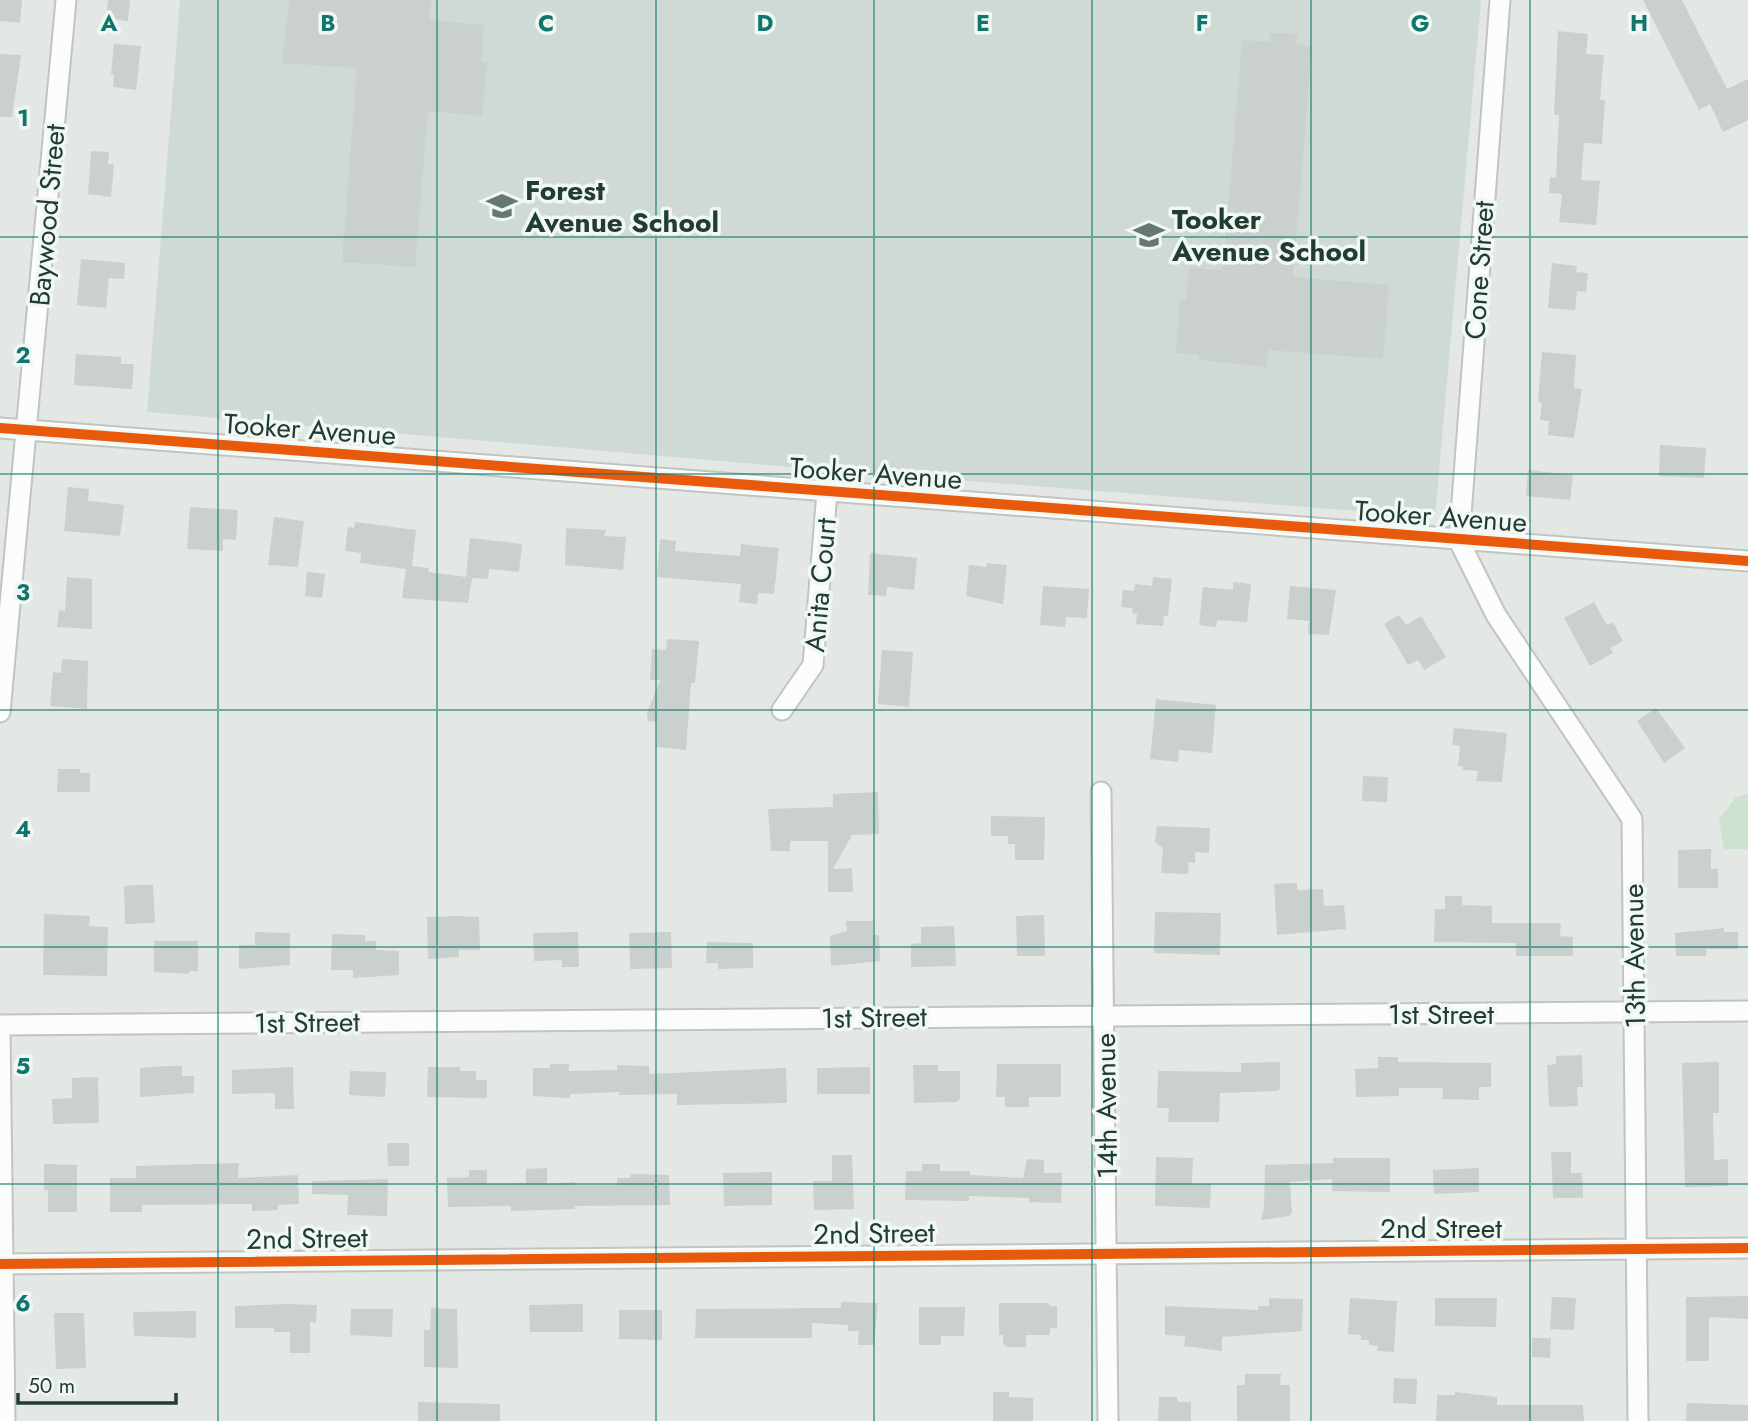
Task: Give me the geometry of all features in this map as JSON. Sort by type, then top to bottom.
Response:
[{"type":"street","name":"Baywood Street","points":[[0,712],[66,0]]},
{"type":"street","name":"Cone Street","points":[[1459,541],[1500,0]]},
{"type":"street","name":"Tooker Avenue","points":[[0,428],[1748,561]]},
{"type":"street","name":"Anita Court","points":[[782,710],[813,665],[827,492]]},
{"type":"street","name":"13th Avenue","points":[[1459,541],[1496,615],[1632,819],[1638,1421]]},
{"type":"street","name":"14th Avenue","points":[[1101,792],[1108,1421]]},
{"type":"street","name":"1st Street","points":[[0,1026],[1748,1011]]},
{"type":"street","points":[[0,1026],[5,1421]]},
{"type":"street","name":"2nd Street","points":[[2,1264],[1748,1248]]},
{"type":"shaded area","points":[[180,0],[1481,0],[1435,517],[814,469],[147,412]]},
{"type":"green space","points":[[1748,794],[1748,849],[1724,849],[1719,820],[1736,797]]},
{"type":"building","points":[[0,0],[22,0],[20,23],[0,21]]},
{"type":"building","points":[[108,0],[130,0],[128,21],[106,18]]},
{"type":"building","points":[[289,0],[431,0],[429,20],[484,25],[481,63],[487,63],[482,116],[428,111],[415,267],[342,262],[357,68],[282,63]]},
{"type":"building","points":[[1643,0],[1682,0],[1727,89],[1748,79],[1748,120],[1723,132],[1710,104],[1699,110]]},
{"type":"building","points":[[1558,31],[1588,34],[1586,54],[1604,55],[1600,100],[1605,100],[1602,144],[1584,143],[1581,180],[1600,181],[1596,225],[1559,222],[1562,194],[1549,193],[1550,177],[1556,178],[1559,115],[1554,115]]},
{"type":"building","points":[[1270,33],[1297,34],[1296,44],[1312,46],[1293,277],[1389,285],[1383,359],[1268,350],[1267,367],[1199,360],[1199,355],[1176,353],[1180,299],[1186,300],[1189,268],[1223,270],[1242,40],[1270,42]]},
{"type":"building","points":[[114,44],[141,46],[136,90],[113,87],[114,75],[111,74]]},
{"type":"building","points":[[0,54],[21,55],[12,117],[0,117]]},
{"type":"building","points":[[91,151],[109,152],[108,164],[114,165],[111,197],[88,194]]},
{"type":"building","points":[[81,259],[125,263],[124,279],[109,278],[106,308],[77,305]]},
{"type":"building","points":[[1552,263],[1577,266],[1576,272],[1588,273],[1586,292],[1577,291],[1575,310],[1548,308]]},
{"type":"building","points":[[1542,352],[1576,355],[1574,388],[1582,389],[1574,438],[1548,435],[1549,421],[1540,420],[1542,403],[1538,401]]},
{"type":"building","points":[[76,354],[121,357],[121,364],[134,364],[132,389],[74,385]]},
{"type":"building","points":[[1660,445],[1706,448],[1704,478],[1659,476]]},
{"type":"building","points":[[1528,470],[1573,475],[1570,500],[1526,496]]},
{"type":"building","points":[[68,487],[89,489],[88,501],[124,505],[120,536],[64,531]]},
{"type":"building","points":[[190,507],[238,510],[236,540],[223,539],[223,551],[187,549]]},
{"type":"building","points":[[274,517],[304,521],[298,567],[268,565]]},
{"type":"building","points":[[355,522],[416,530],[412,566],[429,568],[428,572],[466,577],[470,538],[522,544],[519,572],[489,569],[488,579],[472,578],[468,603],[402,598],[406,569],[360,563],[361,553],[345,551],[348,527],[354,528]]},
{"type":"building","points":[[566,528],[606,530],[604,536],[626,537],[623,570],[565,565]]},
{"type":"building","points":[[660,539],[676,541],[675,551],[740,556],[741,544],[779,548],[774,594],[758,593],[757,604],[739,602],[741,584],[657,577]]},
{"type":"building","points":[[870,553],[917,558],[914,590],[887,587],[886,596],[868,595]]},
{"type":"building","points":[[987,563],[1007,565],[1003,604],[966,596],[969,565],[986,567]]},
{"type":"building","points":[[307,572],[325,574],[322,598],[305,596]]},
{"type":"building","points":[[67,577],[92,579],[92,629],[57,627],[59,610],[65,611]]},
{"type":"building","points":[[1153,577],[1172,579],[1168,616],[1164,616],[1163,626],[1136,624],[1137,614],[1132,613],[1133,608],[1121,607],[1123,590],[1134,591],[1135,584],[1152,586]]},
{"type":"building","points":[[1233,582],[1251,584],[1247,622],[1217,620],[1216,627],[1199,625],[1203,587],[1233,590]]},
{"type":"building","points":[[1043,586],[1089,589],[1087,618],[1066,617],[1065,627],[1040,625]]},
{"type":"building","points":[[1290,586],[1336,590],[1329,635],[1308,634],[1309,621],[1287,619]]},
{"type":"building","points":[[1594,602],[1607,625],[1613,622],[1623,641],[1610,648],[1613,653],[1590,666],[1564,618]]},
{"type":"building","points":[[1399,615],[1406,625],[1421,616],[1446,657],[1424,670],[1418,660],[1408,665],[1384,624]]},
{"type":"building","points":[[667,639],[699,641],[695,683],[691,683],[686,750],[656,747],[657,722],[648,721],[647,713],[660,680],[650,680],[652,649],[666,650]]},
{"type":"building","points":[[882,650],[913,652],[909,707],[878,704]]},
{"type":"building","points":[[62,659],[88,661],[87,709],[50,706],[53,672],[61,673]]},
{"type":"building","points":[[1156,699],[1216,705],[1212,753],[1179,750],[1178,762],[1150,759]]},
{"type":"building","points":[[1656,708],[1685,748],[1664,763],[1637,721]]},
{"type":"building","points":[[1454,728],[1507,733],[1502,782],[1476,781],[1478,771],[1463,770],[1463,766],[1458,766],[1460,746],[1452,745]]},
{"type":"building","points":[[58,769],[80,769],[80,773],[90,773],[90,792],[57,792]]},
{"type":"building","points":[[1363,776],[1388,777],[1387,802],[1362,801]]},
{"type":"building","points":[[878,792],[879,834],[852,835],[833,869],[852,868],[853,892],[828,892],[828,841],[790,841],[790,851],[771,851],[768,809],[833,807],[833,794]]},
{"type":"building","points":[[991,816],[1045,817],[1044,860],[1015,860],[1015,844],[1008,844],[1008,836],[991,836]]},
{"type":"building","points":[[1157,826],[1210,828],[1209,853],[1195,852],[1195,863],[1189,862],[1188,874],[1161,873],[1163,848],[1155,842]]},
{"type":"building","points":[[1711,849],[1711,869],[1718,869],[1718,888],[1678,888],[1678,850]]},
{"type":"building","points":[[1297,883],[1297,890],[1323,889],[1324,906],[1344,905],[1346,929],[1277,935],[1274,884]]},
{"type":"building","points":[[153,885],[155,923],[125,924],[124,886]]},
{"type":"building","points":[[1445,896],[1462,896],[1462,905],[1492,906],[1492,923],[1561,923],[1560,936],[1573,937],[1573,956],[1516,956],[1516,943],[1434,942],[1435,909],[1445,909]]},
{"type":"building","points":[[1155,912],[1221,913],[1220,955],[1154,953]]},
{"type":"building","points":[[44,914],[90,916],[89,926],[108,927],[107,976],[43,975]]},
{"type":"building","points":[[1044,915],[1045,956],[1017,956],[1016,916]]},
{"type":"building","points":[[427,917],[479,917],[480,950],[459,950],[459,957],[428,959]]},
{"type":"building","points":[[846,921],[873,921],[873,935],[879,935],[880,961],[831,966],[830,936],[847,931]]},
{"type":"building","points":[[954,926],[956,966],[911,967],[911,944],[921,943],[921,927]]},
{"type":"building","points":[[1724,928],[1724,932],[1738,932],[1738,949],[1706,949],[1706,956],[1676,956],[1675,933]]},
{"type":"building","points":[[255,932],[290,933],[290,965],[239,969],[239,945],[255,945]]},
{"type":"building","points":[[578,932],[579,967],[562,967],[562,960],[534,961],[533,933]]},
{"type":"building","points":[[671,932],[672,968],[630,969],[629,933]]},
{"type":"building","points":[[332,934],[365,935],[365,941],[376,941],[376,950],[399,951],[399,975],[353,978],[353,970],[331,970]]},
{"type":"building","points":[[154,941],[198,941],[198,971],[189,971],[189,974],[154,972]]},
{"type":"building","points":[[707,942],[753,943],[753,968],[718,969],[718,963],[706,963]]},
{"type":"building","points":[[1582,1055],[1583,1087],[1577,1087],[1578,1106],[1549,1107],[1547,1065],[1556,1064],[1556,1056]]},
{"type":"building","points":[[1378,1057],[1398,1057],[1398,1062],[1491,1063],[1491,1087],[1479,1087],[1479,1100],[1442,1099],[1443,1088],[1399,1088],[1399,1096],[1356,1097],[1355,1069],[1378,1068]]},
{"type":"building","points":[[1280,1062],[1280,1089],[1277,1091],[1220,1093],[1219,1122],[1168,1122],[1169,1108],[1157,1108],[1158,1071],[1241,1072],[1241,1063]]},
{"type":"building","points":[[1719,1062],[1719,1113],[1713,1113],[1714,1160],[1728,1159],[1728,1186],[1685,1187],[1682,1063]]},
{"type":"building","points":[[550,1064],[569,1064],[569,1071],[617,1070],[617,1065],[649,1066],[649,1074],[786,1068],[787,1103],[677,1105],[677,1094],[619,1095],[619,1092],[570,1094],[570,1098],[533,1096],[533,1068],[550,1068]]},
{"type":"building","points":[[997,1064],[1061,1064],[1061,1097],[1029,1097],[1029,1107],[1005,1107],[1005,1097],[996,1097]]},
{"type":"building","points":[[913,1065],[938,1065],[938,1071],[960,1071],[960,1098],[957,1102],[914,1103]]},
{"type":"building","points":[[182,1066],[182,1076],[194,1076],[194,1093],[140,1097],[140,1068]]},
{"type":"building","points":[[293,1067],[294,1109],[275,1109],[275,1093],[232,1094],[232,1070]]},
{"type":"building","points":[[428,1067],[460,1067],[460,1071],[476,1071],[476,1080],[487,1080],[487,1098],[427,1097]]},
{"type":"building","points":[[870,1067],[870,1094],[817,1094],[817,1068]]},
{"type":"building","points":[[350,1071],[386,1072],[385,1097],[349,1095]]},
{"type":"building","points":[[98,1077],[99,1123],[53,1124],[52,1099],[72,1098],[72,1078]]},
{"type":"building","points":[[387,1143],[409,1143],[409,1166],[388,1166]]},
{"type":"building","points":[[1551,1152],[1571,1152],[1571,1173],[1582,1173],[1583,1198],[1553,1198]]},
{"type":"building","points":[[832,1155],[852,1155],[854,1209],[814,1210],[813,1181],[832,1181]]},
{"type":"building","points":[[1156,1157],[1193,1158],[1192,1184],[1211,1184],[1210,1208],[1155,1206]]},
{"type":"building","points":[[1333,1158],[1390,1158],[1390,1192],[1332,1191],[1332,1179],[1290,1182],[1292,1213],[1289,1216],[1261,1220],[1264,1208],[1265,1165],[1333,1163]]},
{"type":"building","points":[[1027,1159],[1044,1160],[1044,1173],[1062,1173],[1061,1203],[1029,1202],[1029,1198],[969,1196],[969,1201],[905,1200],[906,1171],[922,1171],[922,1164],[940,1164],[940,1171],[970,1171],[970,1175],[1023,1178]]},
{"type":"building","points":[[239,1163],[238,1178],[298,1175],[299,1204],[278,1205],[278,1210],[252,1211],[252,1204],[142,1205],[142,1212],[110,1212],[110,1178],[136,1178],[136,1166]]},
{"type":"building","points":[[44,1164],[77,1165],[77,1212],[48,1212],[48,1190],[44,1190]]},
{"type":"building","points":[[547,1168],[547,1184],[575,1182],[575,1185],[617,1185],[617,1178],[630,1178],[631,1174],[669,1175],[670,1205],[575,1206],[575,1209],[511,1211],[511,1206],[448,1207],[447,1178],[469,1177],[469,1170],[487,1170],[487,1184],[526,1183],[526,1169]]},
{"type":"building","points":[[1479,1168],[1479,1192],[1434,1194],[1433,1170]]},
{"type":"building","points":[[772,1172],[772,1205],[724,1206],[723,1173]]},
{"type":"building","points":[[388,1179],[387,1216],[347,1215],[348,1195],[312,1194],[312,1181]]},
{"type":"building","points":[[1748,1296],[1748,1319],[1709,1317],[1709,1361],[1686,1361],[1686,1297]]},
{"type":"building","points":[[1552,1297],[1576,1298],[1574,1330],[1550,1329]]},
{"type":"building","points":[[1269,1298],[1303,1299],[1302,1331],[1222,1337],[1222,1351],[1184,1346],[1185,1336],[1165,1335],[1165,1306],[1258,1310],[1258,1306],[1269,1306]]},
{"type":"building","points":[[1350,1298],[1397,1301],[1394,1352],[1377,1351],[1378,1346],[1369,1345],[1369,1340],[1361,1340],[1361,1335],[1348,1334]]},
{"type":"building","points":[[1435,1298],[1497,1298],[1496,1327],[1435,1326]]},
{"type":"building","points":[[841,1302],[878,1303],[874,1345],[858,1345],[859,1331],[848,1331],[848,1325],[812,1323],[812,1338],[695,1338],[696,1309],[841,1308]]},
{"type":"building","points":[[999,1303],[1049,1303],[1049,1306],[1057,1306],[1057,1328],[1050,1328],[1050,1335],[1026,1335],[1026,1347],[1007,1347],[1003,1344],[1003,1335],[999,1335]]},
{"type":"building","points":[[583,1304],[583,1332],[530,1332],[529,1305]]},
{"type":"building","points":[[317,1305],[316,1323],[310,1322],[310,1353],[290,1353],[290,1332],[274,1332],[274,1328],[235,1328],[235,1306]]},
{"type":"building","points":[[919,1307],[965,1307],[964,1336],[941,1336],[941,1345],[919,1345]]},
{"type":"building","points":[[431,1308],[457,1309],[458,1368],[424,1367],[424,1330],[430,1330]]},
{"type":"building","points":[[351,1309],[393,1309],[392,1337],[350,1335]]},
{"type":"building","points":[[619,1310],[662,1310],[662,1340],[619,1339]]},
{"type":"building","points":[[196,1311],[196,1338],[134,1336],[133,1312]]},
{"type":"building","points":[[54,1313],[84,1313],[86,1368],[56,1369]]},
{"type":"building","points":[[1532,1338],[1551,1338],[1550,1358],[1532,1357]]},
{"type":"building","points":[[1245,1374],[1281,1374],[1280,1385],[1290,1385],[1290,1421],[1237,1421],[1237,1385],[1245,1385]]},
{"type":"building","points":[[1394,1378],[1417,1379],[1416,1404],[1393,1403]]},
{"type":"building","points":[[993,1392],[1009,1392],[1009,1397],[1033,1398],[1033,1421],[993,1421]]},
{"type":"building","points":[[1455,1392],[1497,1397],[1497,1405],[1583,1405],[1584,1421],[1436,1421],[1437,1395],[1455,1395]]},
{"type":"building","points":[[1159,1397],[1177,1397],[1178,1402],[1191,1402],[1191,1421],[1158,1421]]},
{"type":"building","points":[[418,1402],[500,1404],[500,1421],[418,1421]]},
{"type":"building","points":[[1687,1403],[1748,1405],[1748,1421],[1686,1421]]},
{"type":"cycle path","points":[[0,428],[1748,561]]},
{"type":"cycle path","points":[[0,1264],[1748,1248]]},
{"type":"place","name":"Forest Avenue School","points":[[502,206]]},
{"type":"place","name":"Tooker Avenue School","points":[[1149,235]]}]
